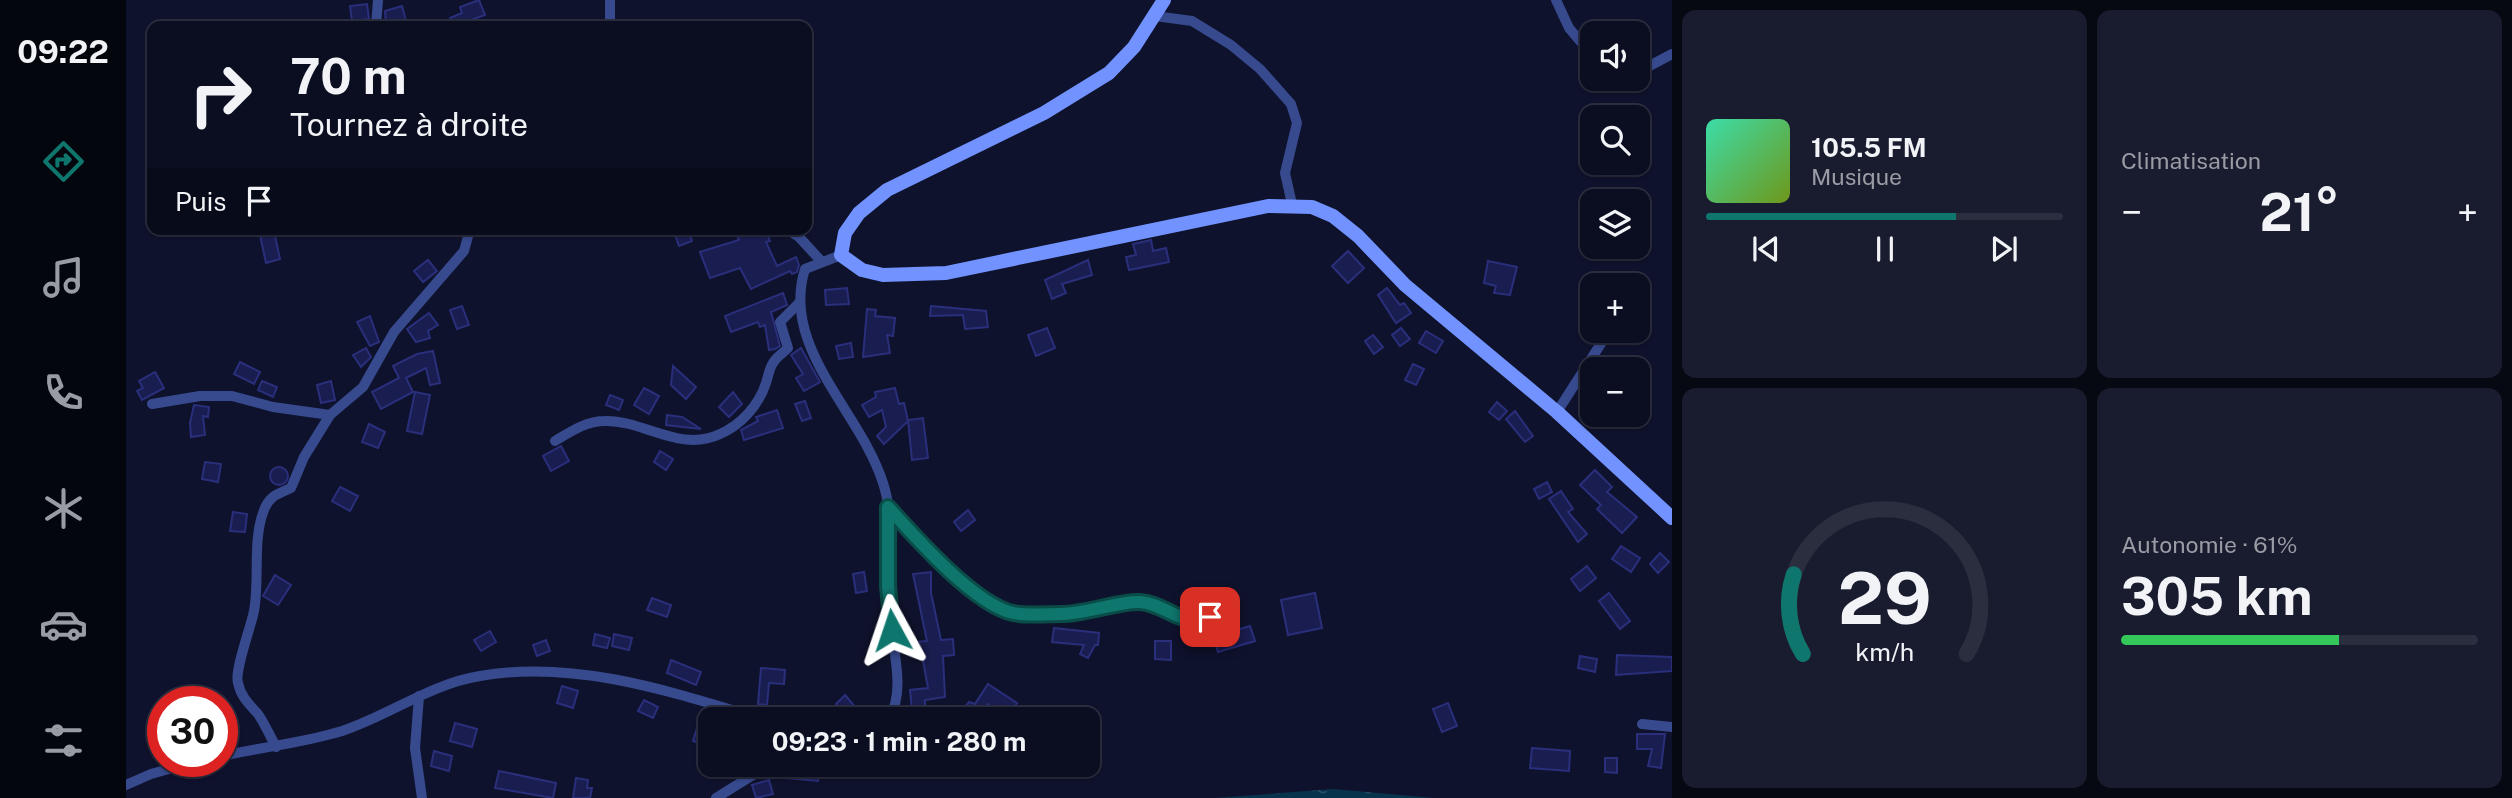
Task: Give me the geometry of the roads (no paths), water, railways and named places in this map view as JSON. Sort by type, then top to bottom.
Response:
[{"type":"main road","points":[[1164,0],[1134,47],[1109,73],[1074,97],[879,195],[859,213],[845,233],[841,255],[862,270],[883,275],[946,273],[1130,232],[1268,206],[1292,204],[1312,207],[1333,216],[1358,236],[1405,285],[1557,412],[1672,518]]},
{"type":"street","points":[[376,21],[377,0]]},
{"type":"street","points":[[610,0],[610,21]]},
{"type":"street","points":[[1556,0],[1569,28],[1580,41]]},
{"type":"street","points":[[1155,16],[1192,21],[1231,45],[1260,69],[1291,104],[1297,123],[1285,173],[1292,204]]},
{"type":"street","points":[[1650,66],[1672,54]]},
{"type":"street","points":[[276,747],[259,715],[241,694],[236,671],[245,650],[258,589],[258,564],[265,507],[276,493],[291,488],[304,457],[330,415],[363,387],[394,332],[464,251],[468,235]]},
{"type":"street","points":[[795,235],[813,249],[822,262]]},
{"type":"street","points":[[841,255],[804,269],[799,303],[812,352],[871,455],[883,482],[888,507],[888,586],[897,669],[894,707]]},
{"type":"street","points":[[555,441],[576,428],[605,421],[640,426],[659,436],[695,439],[719,435],[749,413],[757,402],[771,365],[788,348],[780,322],[799,303]]},
{"type":"street","points":[[1557,412],[1601,343]]},
{"type":"street","points":[[152,404],[200,396],[232,396],[273,407],[330,415]]},
{"type":"street","points":[[888,507],[922,545],[956,576],[983,597],[1013,613],[1061,614],[1135,602],[1153,604],[1192,622],[1210,617]]},
{"type":"street","points":[[238,753],[343,730],[446,684],[480,676],[541,670],[573,672],[655,689],[719,707]]},
{"type":"street","points":[[419,696],[415,748],[422,798]]},
{"type":"street","points":[[1642,723],[1672,727]]},
{"type":"street","points":[[126,785],[147,776]]},
{"type":"street","points":[[716,798],[750,777]]},
{"type":"water","points":[[1333,789],[1434,798],[1215,798]]}]
